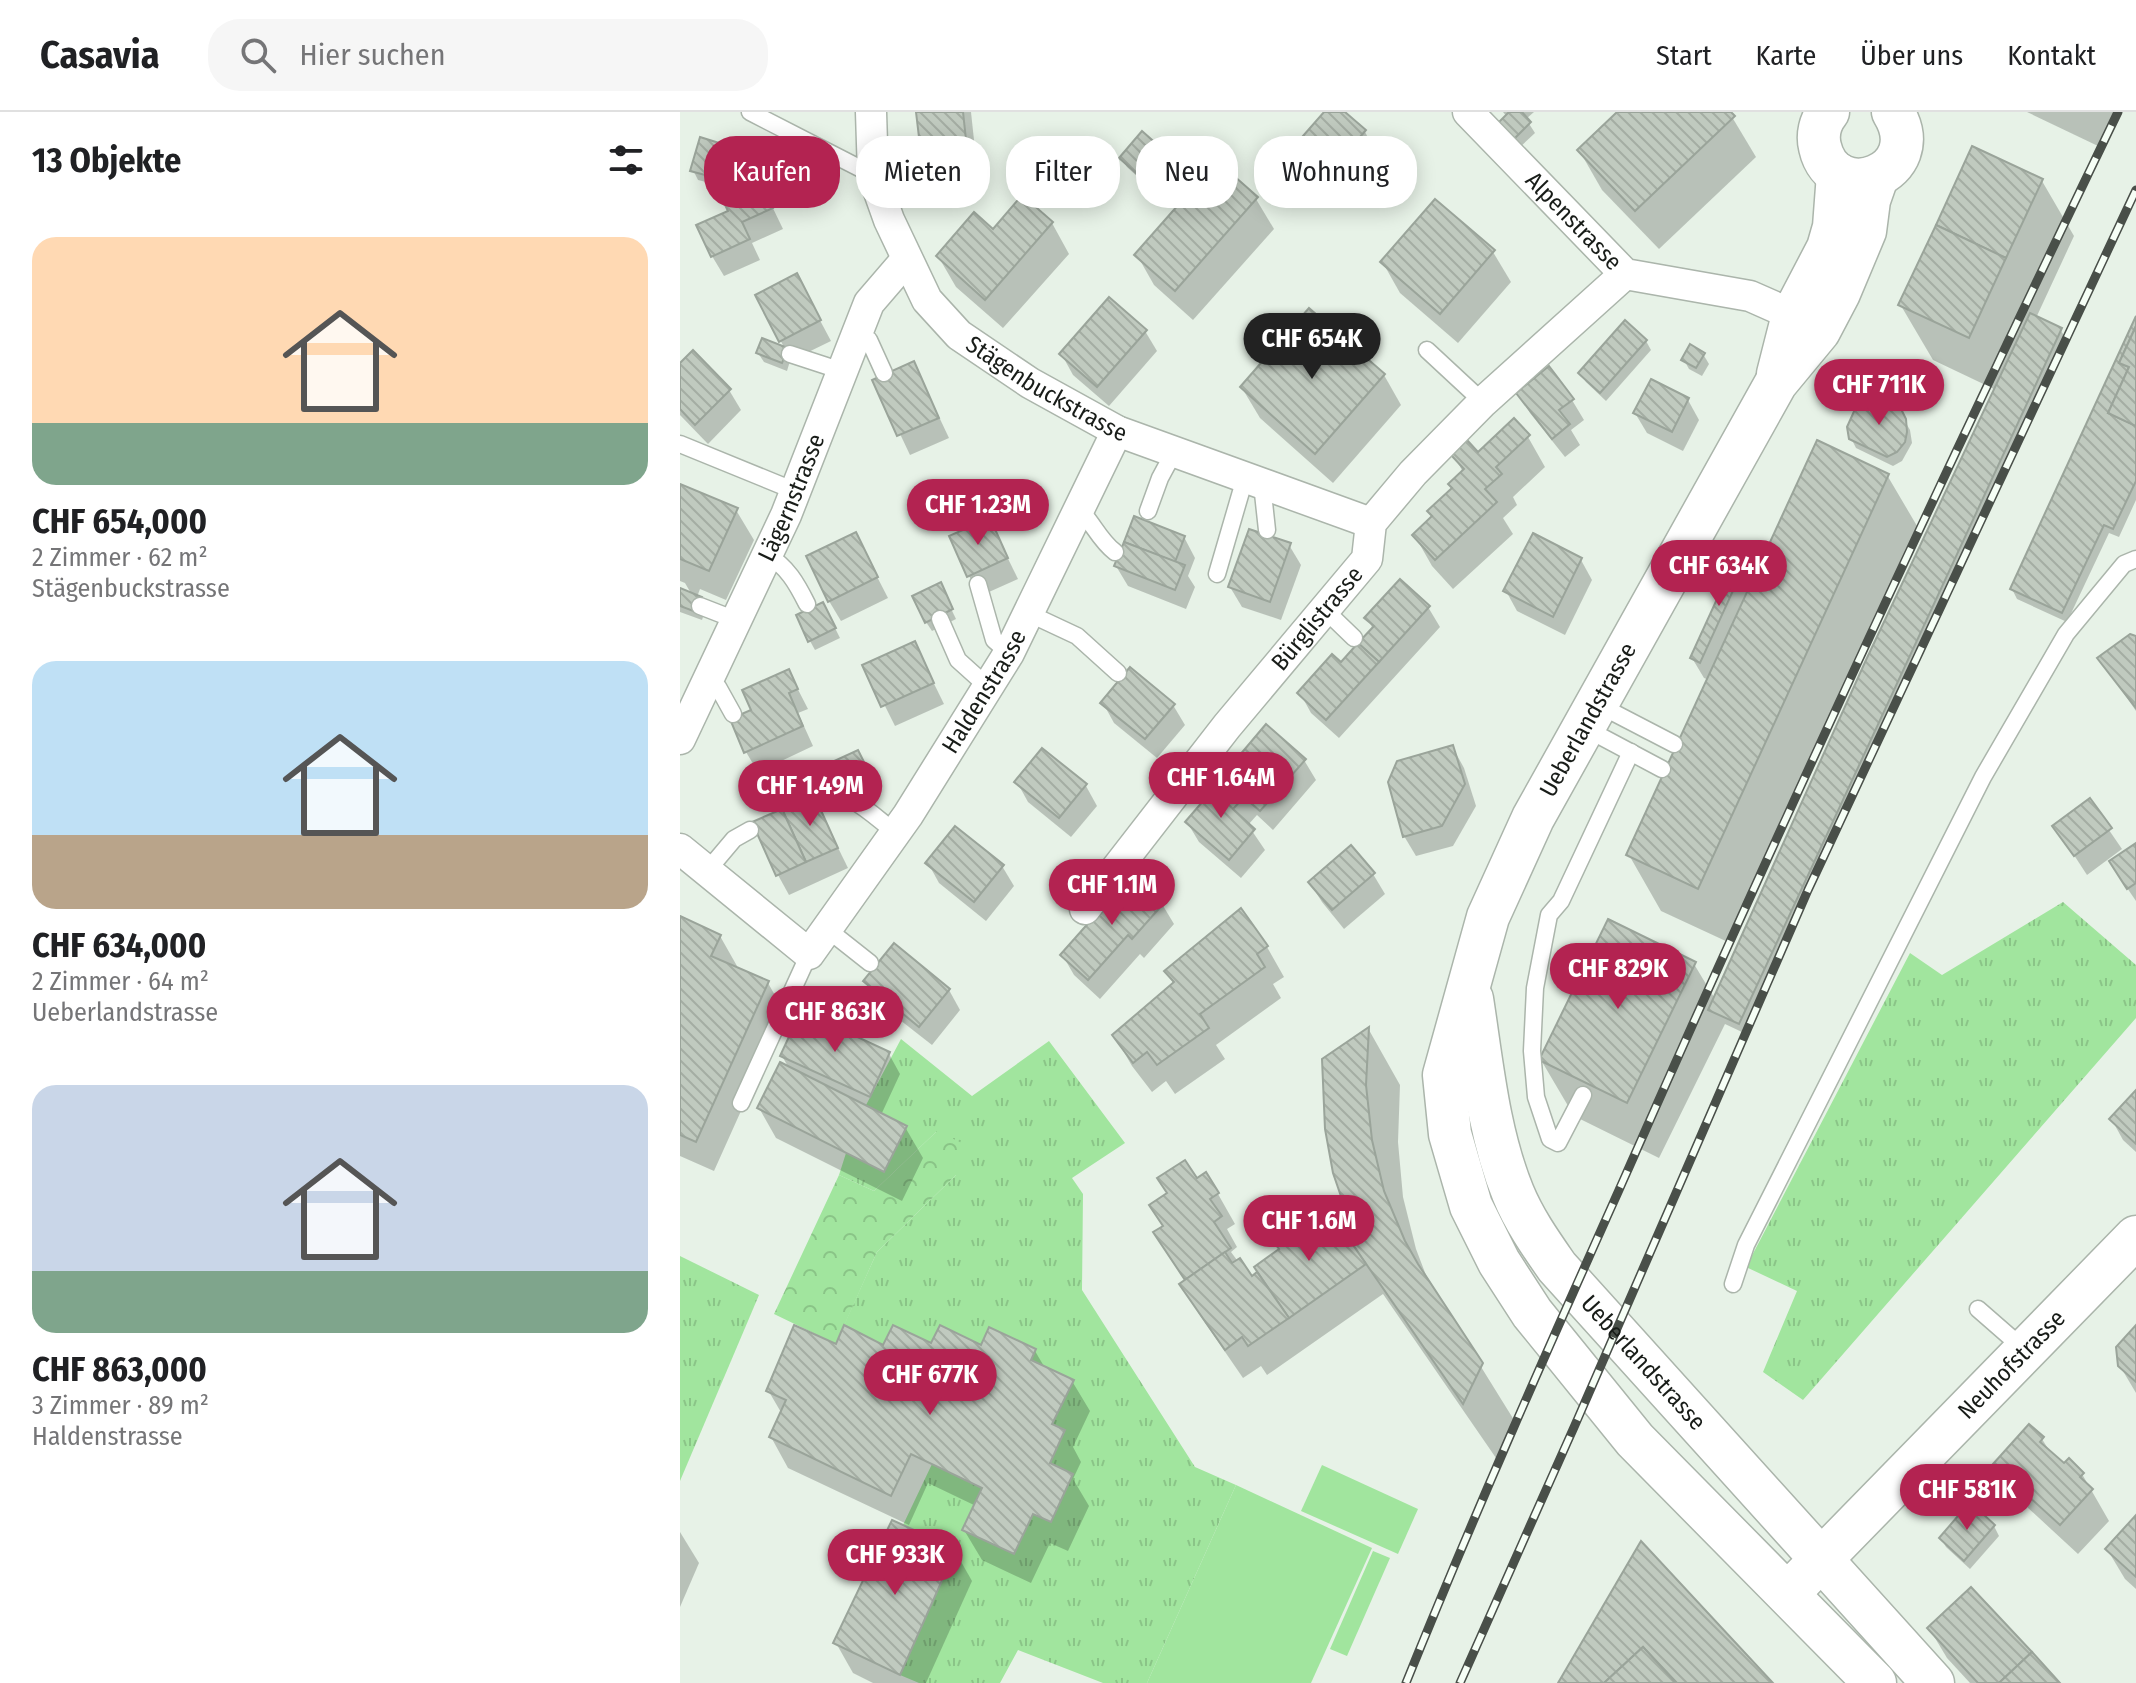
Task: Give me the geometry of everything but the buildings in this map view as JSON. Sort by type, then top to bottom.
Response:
[{"type":"main road","points":[[1828,112],[1820,129],[1822,154],[1857,175]]},
{"type":"main road","name":"Ueberlandstrasse","points":[[1857,175],[1889,169],[1898,157],[1902,142],[1901,127],[1894,113]]},
{"type":"main road","name":"Ueberlandstrasse","points":[[1776,383],[1793,315],[1828,248],[1857,175]]},
{"type":"main road","name":"Ueberlandstrasse","points":[[1857,175],[1869,200],[1865,231],[1839,293],[1819,331],[1776,383],[1533,818],[1488,917],[1444,1075],[1450,1134],[1471,1206],[1499,1262],[1532,1313],[1635,1440],[1875,1683]]},
{"type":"main road","name":"Ueberlandstrasse","points":[[1469,982],[1494,1131],[1513,1193],[1533,1231],[1557,1267],[1933,1683]]},
{"type":"main road","name":"Neuhofstrasse","points":[[1787,1594],[2136,1237]]},
{"type":"street","name":"Stägenbuckstrasse","points":[[871,112],[872,136]]},
{"type":"street","name":"Alpenstrasse","points":[[1468,112],[1625,274],[1750,296],[1793,315]]},
{"type":"street","name":"Stägenbuckstrasse","points":[[886,208],[906,260],[927,300],[959,335],[1030,383],[1117,431],[1371,523]]},
{"type":"street","name":"Lägernstrasse","points":[[680,739],[795,491],[869,303],[906,260]]},
{"type":"street","points":[[1371,523],[1413,473],[1483,402],[1625,274]]},
{"type":"street","name":"Haldenstrasse","points":[[809,954],[896,833],[1009,653],[1117,431]]},
{"type":"street","name":"Bürglistrasse","points":[[1085,909],[1208,769],[1325,610],[1367,559],[1371,523]]},
{"type":"street","points":[[680,849],[809,954]]},
{"type":"lane","points":[[750,112],[856,166]]},
{"type":"lane","points":[[857,335],[869,340],[884,373]]},
{"type":"lane","points":[[1427,350],[1483,402]]},
{"type":"lane","points":[[790,354],[842,371]]},
{"type":"lane","points":[[680,444],[795,491]]},
{"type":"lane","points":[[1148,511],[1174,452]]},
{"type":"lane","points":[[1253,481],[1267,530]]},
{"type":"lane","points":[[1217,574],[1253,481]]},
{"type":"lane","points":[[1080,510],[1105,545],[1115,552]]},
{"type":"lane","points":[[767,555],[794,579],[807,604]]},
{"type":"lane","points":[[1733,1284],[1746,1245],[1983,777],[2066,634],[2124,564],[2136,559]]},
{"type":"lane","points":[[978,584],[994,640],[1009,653]]},
{"type":"lane","points":[[700,606],[736,620]]},
{"type":"lane","points":[[1325,610],[1354,638]]},
{"type":"lane","points":[[1030,614],[1077,636],[1118,673]]},
{"type":"lane","points":[[940,619],[958,660],[988,687]]},
{"type":"lane","points":[[707,682],[718,687],[733,714]]},
{"type":"lane","points":[[1590,715],[1674,744]]},
{"type":"lane","points":[[1590,715],[1631,752],[1662,769]]},
{"type":"lane","points":[[1583,1095],[1558,1143],[1550,1139],[1536,1097],[1532,1051],[1535,988],[1549,915],[1561,901],[1631,752]]},
{"type":"lane","points":[[858,787],[865,808]]},
{"type":"lane","points":[[819,798],[840,796],[865,808],[896,833]]},
{"type":"lane","points":[[707,871],[734,839],[750,830]]},
{"type":"lane","points":[[827,929],[870,963]]},
{"type":"lane","points":[[741,1103],[809,954]]},
{"type":"lane","points":[[1978,1309],[2026,1351]]},
{"type":"green space","points":[[2063,902],[2136,965],[2136,1018],[1803,1400],[1763,1372],[1797,1291],[1746,1267],[1910,953],[1942,975]]},
{"type":"green space","points":[[901,1039],[972,1096],[1049,1041],[1125,1143],[1072,1178],[1083,1194],[1082,1290],[1195,1467],[1236,1485],[1147,1683],[1103,1683],[1018,1650],[1000,1683],[919,1683],[900,1675],[956,1550],[903,1525],[932,1464],[982,1488],[963,1530],[1014,1554],[1033,1514],[1051,1522],[1073,1474],[1050,1463],[1065,1431],[1052,1424],[1073,1380],[1031,1360],[1036,1349],[989,1328],[981,1345],[940,1325],[931,1343],[893,1325],[883,1345],[844,1325],[877,1252],[956,1175],[936,1132],[874,1191],[839,1175],[846,1153],[907,1126],[866,1105]]},
{"type":"green space","points":[[937,1131],[970,1147],[956,1175],[877,1252],[836,1344],[774,1314],[839,1175],[874,1191]]},
{"type":"green space","points":[[680,1256],[759,1295],[680,1481]]},
{"type":"green space","points":[[1322,1465],[1418,1509],[1398,1554],[1301,1511]]},
{"type":"green space","points":[[1236,1485],[1372,1548],[1311,1683],[1147,1683]]},
{"type":"green space","points":[[1373,1551],[1390,1558],[1347,1656],[1330,1649]]},
{"type":"railway","points":[[1406,1683],[1510,1435],[1740,919],[1927,514],[2118,112]]},
{"type":"railway","points":[[1460,1683],[1808,890],[2136,190]]}]
